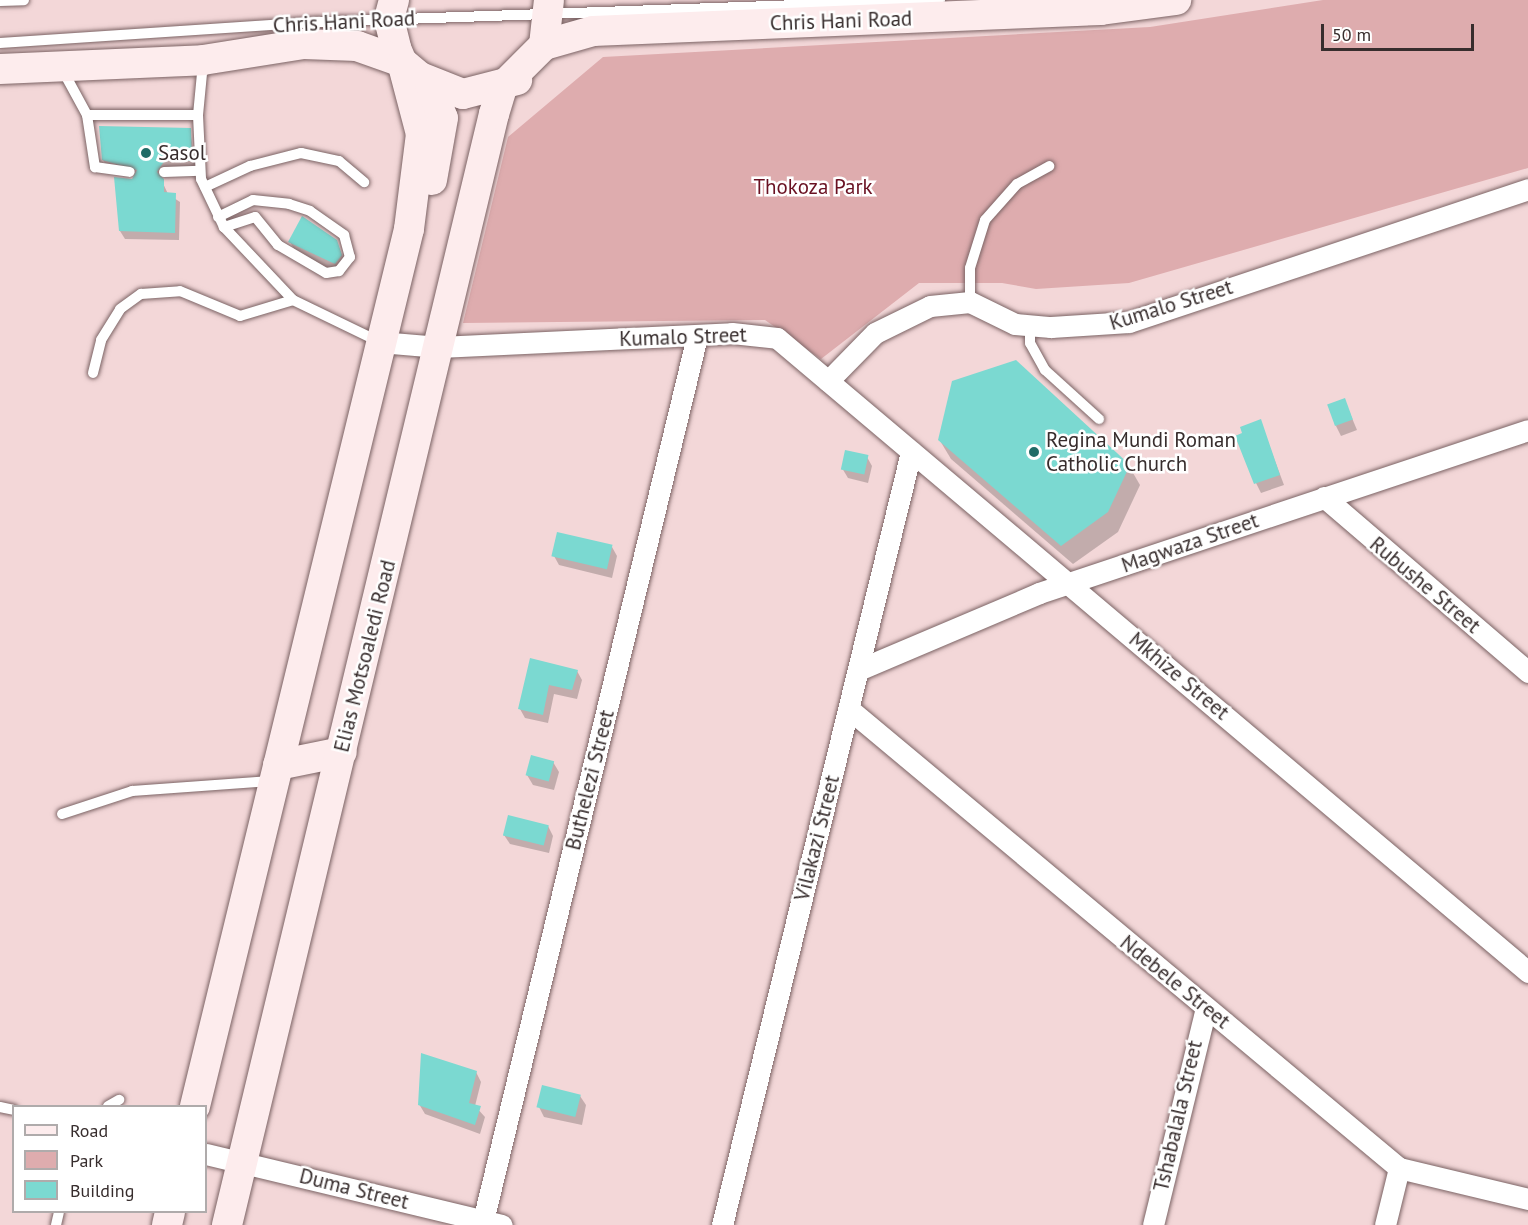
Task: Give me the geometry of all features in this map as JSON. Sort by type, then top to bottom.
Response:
[{"type":"main road","name":"Chris Hani Road","points":[[544,45],[593,31],[1101,10],[1176,0]]},
{"type":"main road","points":[[502,87],[544,45],[550,7]]},
{"type":"main road","points":[[392,10],[402,62],[422,134],[410,229]]},
{"type":"main road","points":[[430,84],[463,94],[502,87],[585,46],[640,29]]},
{"type":"main road","name":"Chris Hani Road","points":[[0,69],[203,60],[325,43],[378,51],[402,62],[430,84]]},
{"type":"main road","points":[[195,1105],[380,342],[410,229],[441,154],[442,110],[430,84]]},
{"type":"main road","name":"Elias Motsoaledi Road","points":[[227,1225],[502,87]]},
{"type":"main road","points":[[276,773],[342,752]]},
{"type":"street","name":"Kumalo Street","points":[[380,342],[439,347],[697,336],[777,338],[828,381],[875,333],[899,318],[949,301],[970,302],[1015,324],[1129,322],[1528,189]]},
{"type":"street","name":"Buthelezi Street","points":[[489,1224],[697,336]]},
{"type":"street","name":"Mkhize Street","points":[[828,381],[1528,972]]},
{"type":"street","name":"Magwaza Street","points":[[858,670],[1068,585],[1528,430]]},
{"type":"street","name":"Vilakazi Street","points":[[722,1225],[911,452]]},
{"type":"street","name":"Rubushe Street","points":[[1324,497],[1528,672]]},
{"type":"street","name":"Ndebele Street","points":[[849,710],[1399,1168],[1528,1199]]},
{"type":"street","name":"Tshabalala Street","points":[[1153,1225],[1206,1008]]},
{"type":"street","name":"Duma Street","points":[[207,1154],[489,1224]]},
{"type":"street","points":[[1385,1225],[1399,1168]]},
{"type":"lane","points":[[0,1],[24,0]]},
{"type":"lane","name":"Chris Hani Road","points":[[0,43],[392,10],[940,0]]},
{"type":"lane","points":[[203,60],[198,115],[200,171],[218,217],[292,300],[380,342]]},
{"type":"lane","points":[[61,66],[87,114],[95,167],[130,172]]},
{"type":"lane","points":[[87,114],[198,115]]},
{"type":"lane","points":[[205,187],[249,166],[301,153],[339,161],[364,182]]},
{"type":"lane","points":[[970,302],[970,268],[985,220],[1017,184],[1049,166]]},
{"type":"lane","points":[[164,172],[200,171]]},
{"type":"lane","points":[[218,217],[253,200],[289,204],[310,211],[344,235],[350,257],[339,271],[326,273],[278,245],[255,217],[225,227]]},
{"type":"lane","points":[[93,373],[101,340],[120,309],[141,294],[180,291],[240,316],[292,300]]},
{"type":"lane","points":[[1030,325],[1030,343],[1045,370],[1099,419]]},
{"type":"lane","points":[[62,813],[132,791],[276,773]]},
{"type":"lane","points":[[111,1105],[119,1100]]},
{"type":"green space","name":"Thokoza Park","points":[[1323,0],[1528,0],[1528,168],[1129,283],[1036,289],[1002,283],[919,283],[821,359],[765,320],[463,323],[508,137],[603,57],[1150,27]]},
{"type":"building","points":[[99,126],[191,128],[192,161],[165,160],[157,172],[164,179],[164,192],[176,193],[175,233],[119,231],[114,177],[132,179],[137,170],[102,160]]},
{"type":"building","points":[[302,216],[337,240],[342,255],[335,264],[288,242]]},
{"type":"building","name":"Regina Mundi Roman Catholic Church","points":[[1016,360],[1130,465],[1108,512],[1061,546],[938,440],[952,381]]},
{"type":"building","points":[[1345,398],[1353,420],[1335,426],[1327,404]]},
{"type":"building","points":[[1261,419],[1280,475],[1254,484],[1235,436],[1242,433],[1240,427]]},
{"type":"building","points":[[845,450],[868,455],[864,475],[841,470]]},
{"type":"building","points":[[557,532],[613,545],[607,569],[551,556]]},
{"type":"building","points":[[530,658],[578,670],[572,690],[549,685],[543,715],[518,709]]},
{"type":"building","points":[[531,755],[554,761],[549,781],[526,775]]},
{"type":"building","points":[[508,815],[549,825],[544,846],[503,835]]},
{"type":"building","points":[[421,1053],[477,1071],[469,1103],[481,1106],[475,1125],[418,1105]]},
{"type":"building","points":[[542,1085],[581,1095],[575,1117],[536,1107]]},
{"type":"place","name":"Sasol","points":[[146,153]]},
{"type":"place","name":"Regina Mundi Roman Catholic Church","points":[[1034,452]]}]
